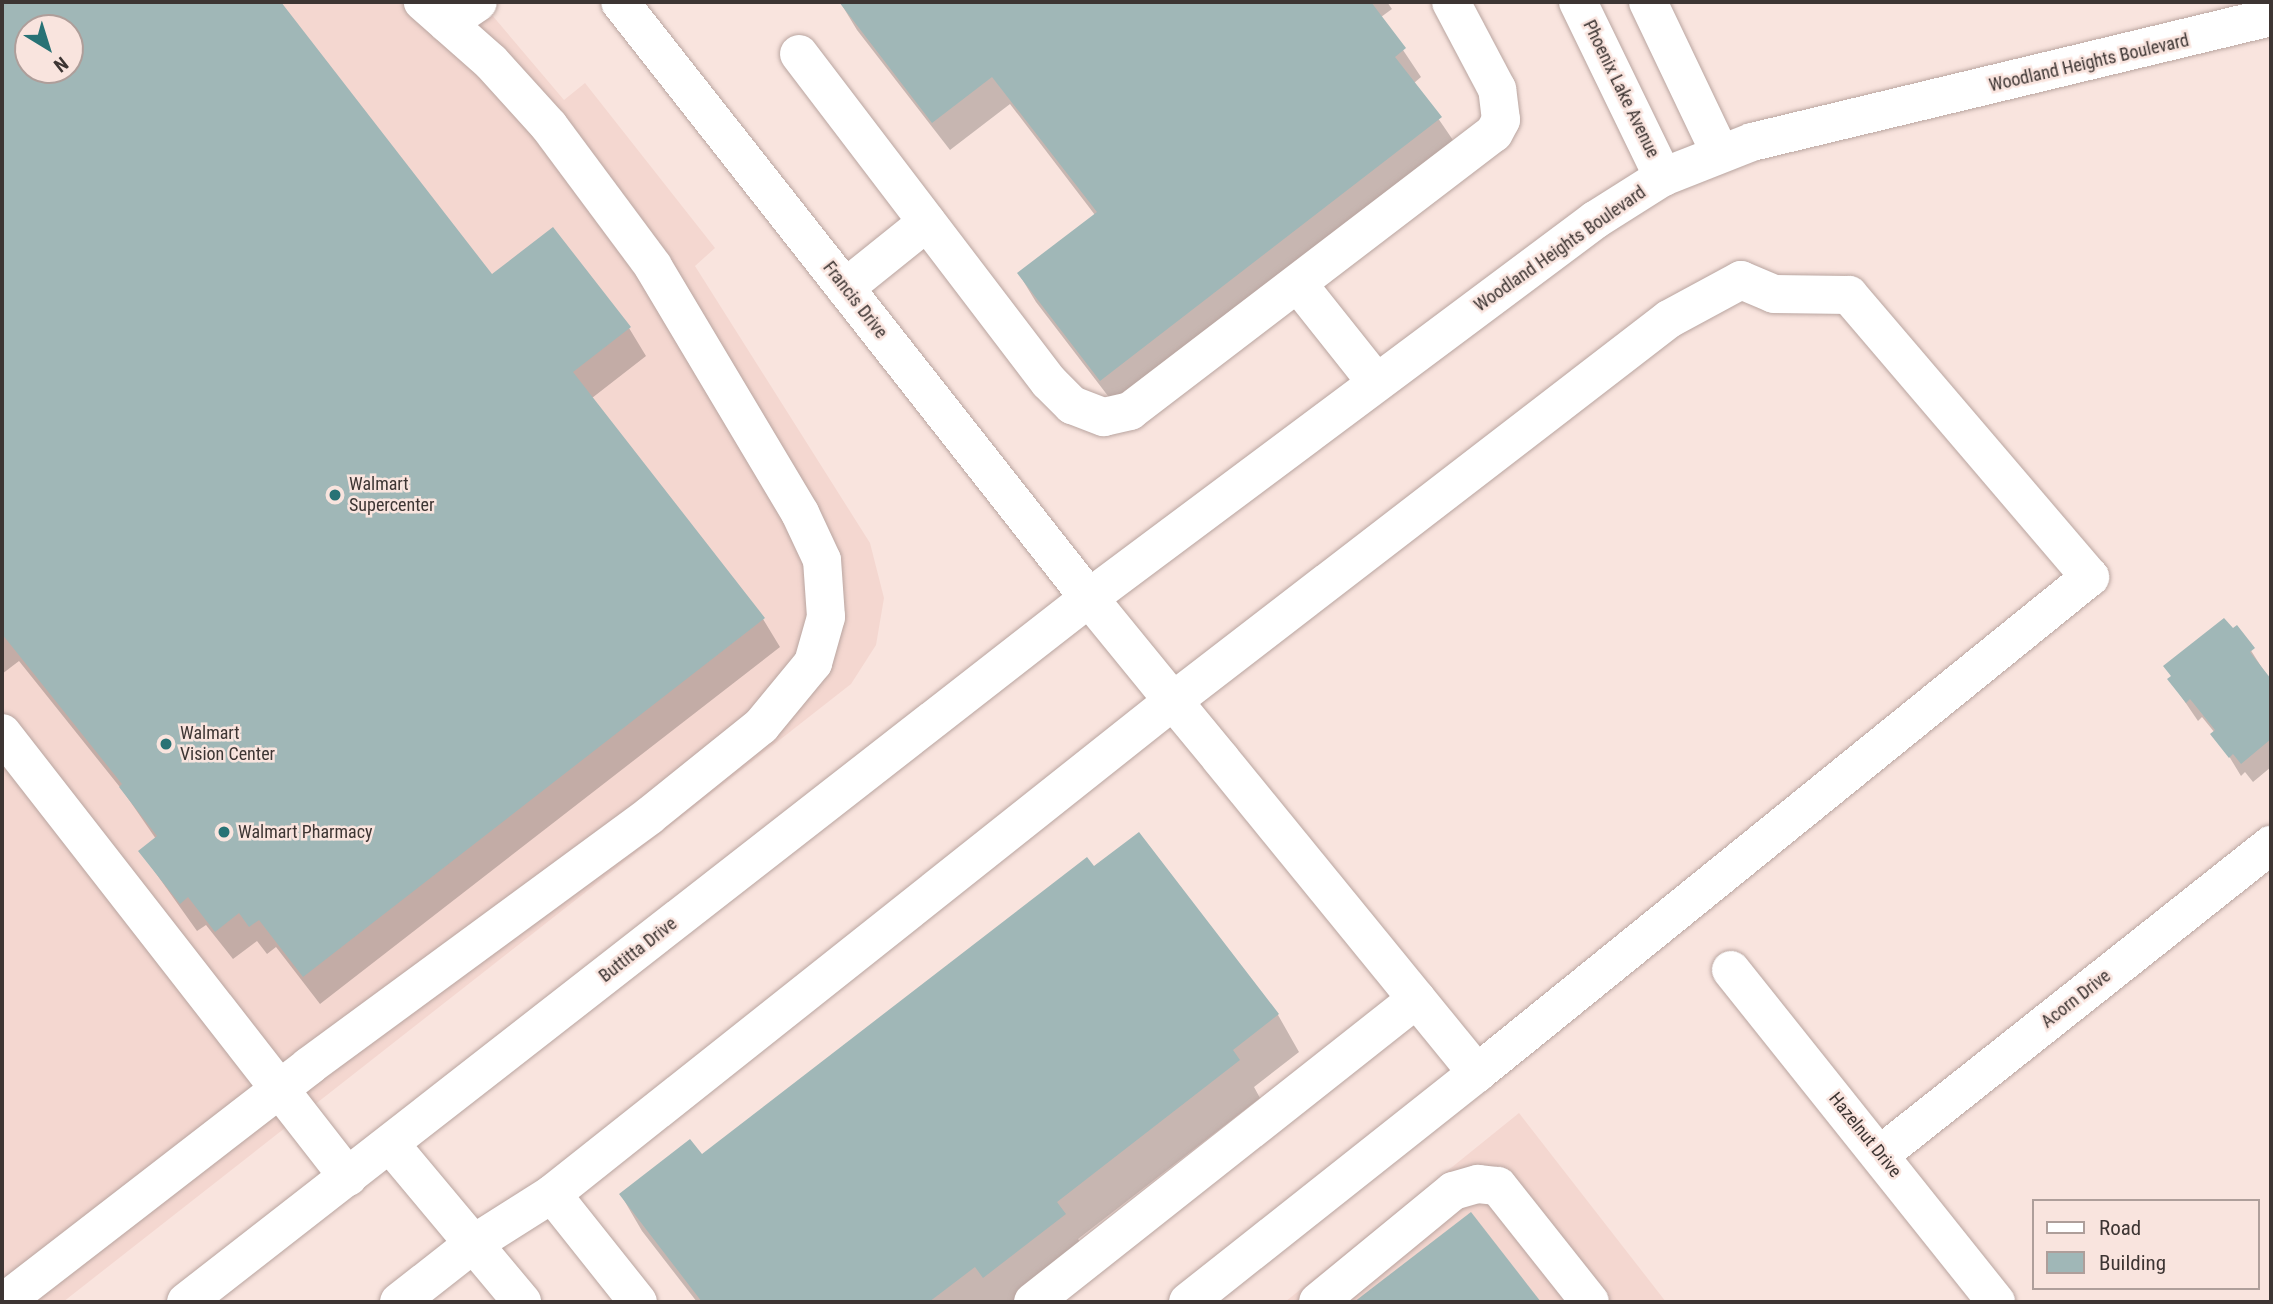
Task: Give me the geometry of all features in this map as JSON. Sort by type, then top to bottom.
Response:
[{"type":"street","points":[[435,13],[478,2]]},
{"type":"street","name":"Francis Drive","points":[[620,2],[1089,598],[1477,1073]]},
{"type":"street","points":[[799,54],[1049,382],[1072,405],[1104,417],[1130,411],[1486,142],[1502,120],[1497,89],[1451,2]]},
{"type":"street","name":"Phoenix Lake Avenue","points":[[1578,2],[1663,177]]},
{"type":"street","points":[[1648,2],[1720,153]]},
{"type":"street","points":[[4,1302],[280,1088],[649,816],[761,726],[813,663],[826,617],[822,561],[800,513],[653,266],[549,126],[435,13]]},
{"type":"street","name":"Woodland Heights Boulevard","points":[[1089,598],[1595,220],[1663,177],[1720,153],[2271,17]]},
{"type":"street","points":[[845,288],[927,222]]},
{"type":"street","points":[[400,1302],[473,1244],[552,1194],[1173,701],[1669,318],[1741,280],[1774,294],[1849,295],[2090,577],[1477,1073],[1188,1302]]},
{"type":"street","points":[[1298,284],[1376,382]]},
{"type":"street","name":"Buttitta Drive","points":[[187,1302],[1089,598]]},
{"type":"street","points":[[2,733],[348,1177]]},
{"type":"street","name":"Acorn Drive","points":[[1881,1154],[2271,845]]},
{"type":"street","name":"Hazelnut Drive","points":[[1731,970],[1881,1154],[1996,1302]]},
{"type":"street","points":[[1033,1302],[1417,999]]},
{"type":"street","points":[[390,1144],[522,1302]]},
{"type":"street","points":[[1318,1302],[1453,1191],[1478,1184],[1498,1186],[1590,1302]]},
{"type":"street","points":[[552,1194],[638,1302]]},
{"type":"shaded area","points":[[2,2],[481,2],[564,100],[585,83],[715,248],[695,266],[870,543],[884,598],[876,645],[851,684],[63,1302],[2,1302]]},
{"type":"shaded area","points":[[1519,1113],[1666,1302],[1285,1302]]},
{"type":"building","name":"Walmart Supercenter","points":[[2,2],[281,2],[492,274],[553,227],[631,327],[573,372],[765,618],[303,977],[259,920],[249,927],[239,913],[215,932],[188,897],[180,904],[138,851],[157,836],[119,787],[122,784],[2,634]]},
{"type":"building","points":[[839,2],[1371,2],[1406,48],[1395,57],[1442,117],[1100,381],[1017,273],[1097,212],[992,77],[932,123]]},
{"type":"building","points":[[2224,618],[2233,628],[2237,625],[2255,648],[2250,652],[2271,679],[2271,739],[2241,764],[2233,754],[2229,758],[2210,734],[2215,730],[2190,699],[2186,703],[2167,679],[2171,676],[2163,666]]},
{"type":"building","points":[[1139,832],[1279,1014],[1233,1050],[1240,1060],[1057,1202],[1066,1214],[983,1278],[975,1267],[929,1302],[702,1302],[619,1194],[690,1139],[702,1154],[1087,857],[1094,866]]},
{"type":"building","points":[[1471,1212],[1541,1302],[1354,1302]]},
{"type":"place","name":"Walmart Supercenter","points":[[335,495]]},
{"type":"place","name":"Walmart Vision Center","points":[[166,744]]},
{"type":"place","name":"Walmart Pharmacy","points":[[224,832]]}]
